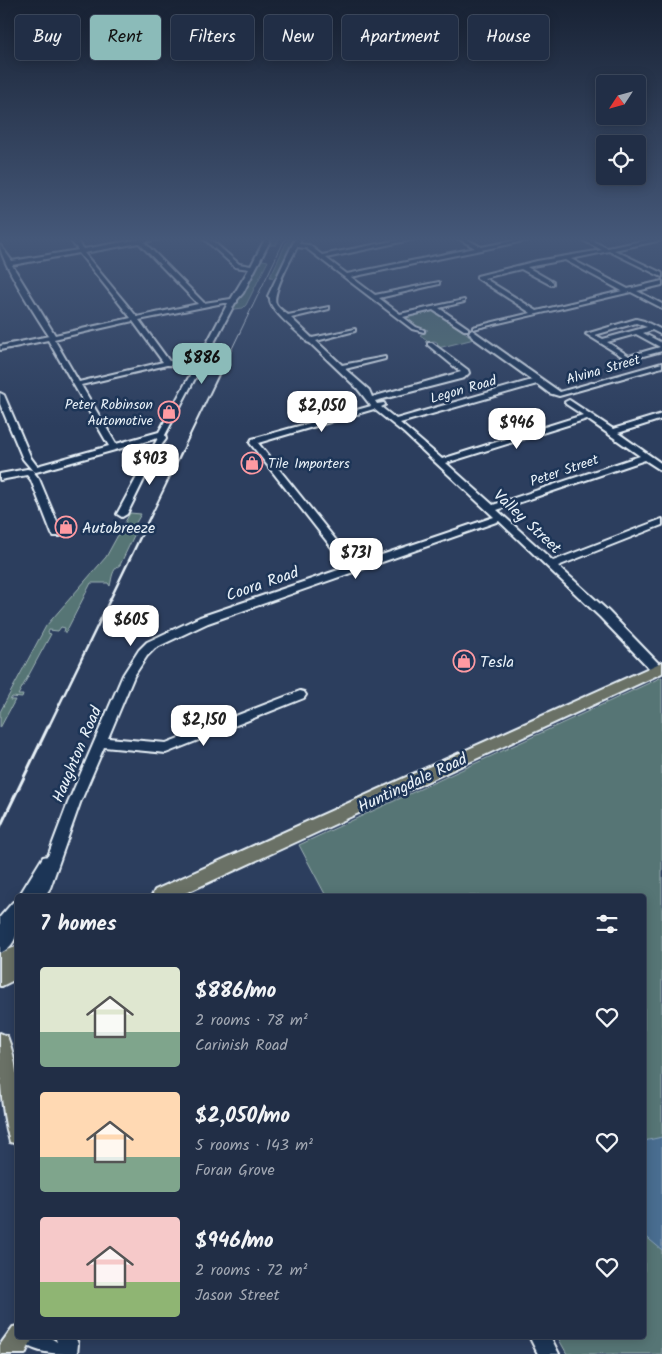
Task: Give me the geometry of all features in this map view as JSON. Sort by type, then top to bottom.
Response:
[{"type":"main road","name":"Huntingdale Road","points":[[165,894],[660,667]]},
{"type":"main road","points":[[4,972],[15,959]]},
{"type":"main road","points":[[0,1043],[15,1119]]},
{"type":"main road","points":[[8,1354],[20,1339]]},
{"type":"street","points":[[30,300],[114,447]]},
{"type":"street","points":[[119,300],[167,363]]},
{"type":"street","points":[[196,300],[200,304]]},
{"type":"street","points":[[122,514],[156,447],[157,436],[200,364],[235,300]]},
{"type":"street","name":"Valley Street","points":[[272,300],[271,305],[627,636],[631,643],[660,667]]},
{"type":"street","points":[[378,300],[414,328],[423,331]]},
{"type":"street","points":[[516,300],[536,313]]},
{"type":"street","points":[[471,330],[588,300]]},
{"type":"street","points":[[650,300],[662,306]]},
{"type":"street","points":[[399,316],[462,301]]},
{"type":"street","points":[[0,348],[146,318],[200,304],[233,303]]},
{"type":"street","points":[[285,318],[327,308]]},
{"type":"street","points":[[434,308],[471,330],[474,336],[538,381]]},
{"type":"street","points":[[662,334],[636,321],[590,333],[590,335],[628,358],[647,354],[662,348]]},
{"type":"street","points":[[601,342],[652,328]]},
{"type":"street","points":[[309,340],[353,330]]},
{"type":"street","points":[[637,332],[662,348]]},
{"type":"street","points":[[353,568],[254,441],[462,376],[465,373],[464,370],[430,343]]},
{"type":"street","points":[[647,354],[662,364]]},
{"type":"street","points":[[339,368],[383,358]]},
{"type":"street","points":[[78,384],[167,363],[200,364]]},
{"type":"street","name":"Alvina Street","points":[[538,381],[559,394],[662,364]]},
{"type":"street","points":[[651,368],[662,374]]},
{"type":"street","name":"Legon Road","points":[[397,422],[538,381]]},
{"type":"street","points":[[0,395],[57,534]]},
{"type":"street","points":[[569,402],[662,468]]},
{"type":"street","points":[[440,462],[588,416]]},
{"type":"street","points":[[612,432],[662,416]]},
{"type":"street","points":[[0,477],[157,436]]},
{"type":"street","name":"Peter Street","points":[[491,509],[646,457]]},
{"type":"street","name":"Coora Road","points":[[152,640],[204,620],[500,518]]},
{"type":"street","points":[[551,565],[662,522]]},
{"type":"street","name":"Haughton Road","points":[[40,893],[56,847],[129,675],[152,640]]},
{"type":"street","points":[[100,742],[166,748],[300,695]]},
{"type":"street","name":"Haughton Road","points":[[27,894],[56,847]]},
{"type":"street","points":[[0,928],[15,910]]},
{"type":"street","points":[[0,946],[15,928]]},
{"type":"street","points":[[34,1339],[57,1354]]},
{"type":"street","points":[[66,1339],[68,1344],[67,1354]]},
{"type":"street","points":[[542,1339],[549,1354]]},
{"type":"green space","points":[[237,300],[248,300],[243,308],[233,308]]},
{"type":"green space","points":[[431,309],[474,339],[438,348],[436,345],[438,343],[435,341],[425,342],[427,340],[420,335],[428,330],[416,327],[403,316]]},
{"type":"green space","points":[[130,513],[141,514],[134,526],[138,527],[120,565],[114,571],[110,586],[108,583],[91,583],[66,632],[64,632],[65,628],[61,627],[58,631],[49,630],[48,633],[51,634],[18,695],[23,695],[22,698],[12,697],[10,700],[15,700],[0,728],[0,712],[46,626],[106,557]]},
{"type":"green space","points":[[662,677],[662,1354],[567,1354],[559,1339],[646,1339],[646,894],[325,894],[299,845]]},
{"type":"water","points":[[662,1137],[662,1250],[646,1237],[646,1141]]},
{"type":"railway","points":[[227,359],[255,300]]},
{"type":"railway","points":[[150,518],[227,358]]},
{"type":"railway","points":[[49,726],[150,517]]},
{"type":"railway","points":[[0,827],[49,725]]},
{"type":"place","name":"Peter Robinson Automotive","points":[[169,412]]},
{"type":"place","name":"Tile Importers","points":[[252,463]]},
{"type":"place","name":"Autobreeze","points":[[66,527]]},
{"type":"place","name":"Tesla","points":[[464,661]]}]
